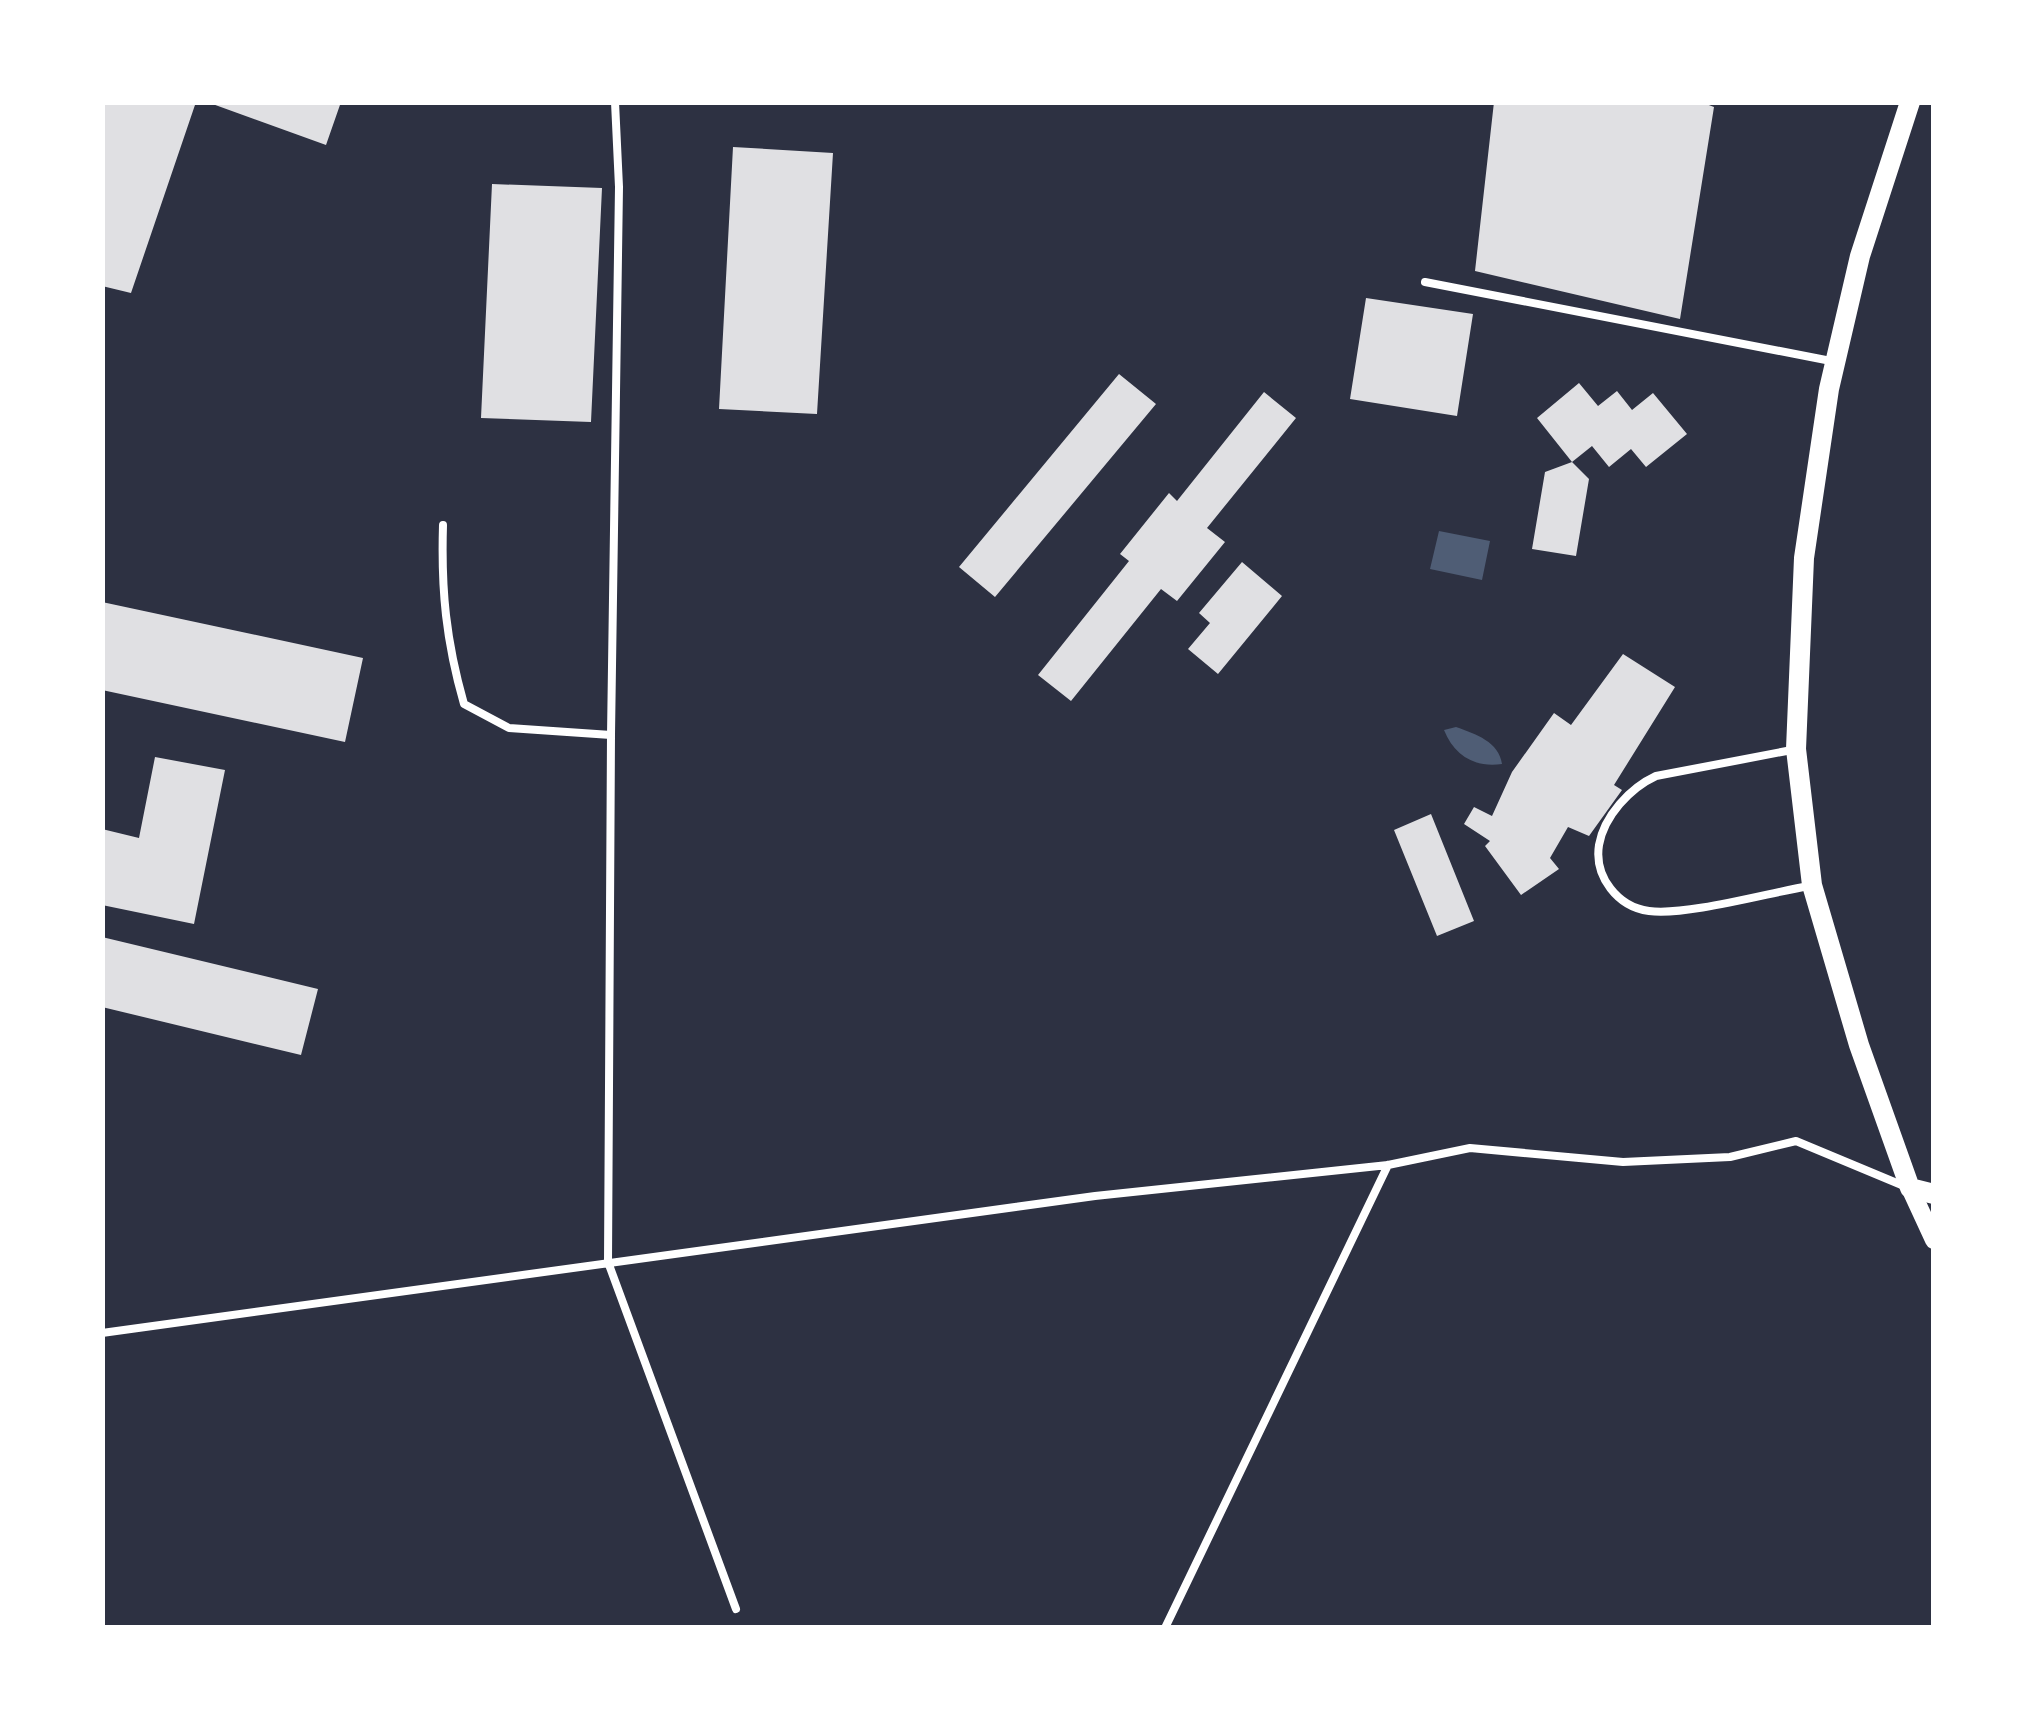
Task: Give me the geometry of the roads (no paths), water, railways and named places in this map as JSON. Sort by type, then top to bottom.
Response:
[{"type":"main road","points":[[1910,102],[1860,256],[1836,362],[1804,558],[1796,750],[1812,885],[1853,1026],[1910,1188],[1934,1194]]},
{"type":"street","points":[[1910,1188],[1934,1240]]},
{"type":"lane","points":[[614,102],[619,188],[608,1262],[736,1608]]},
{"type":"lane","points":[[1425,282],[1836,362]]},
{"type":"lane","points":[[443,525],[441,589],[452,665],[464,704],[509,728],[611,735]]},
{"type":"lane","points":[[1796,750],[1656,776],[1640,784],[1609,820],[1599,844],[1600,870],[1620,900],[1646,912],[1674,912],[1812,885]]},
{"type":"lane","points":[[102,1333],[1095,1196],[1388,1166],[1470,1148],[1622,1162],[1730,1157],[1796,1141],[1910,1188]]},
{"type":"lane","points":[[1165,1628],[1388,1166]]},
{"type":"water","points":[[1439,531],[1490,541],[1482,580],[1430,569]]},
{"type":"water","points":[[1456,727],[1491,744],[1502,764],[1474,762],[1459,753],[1444,730]]}]
